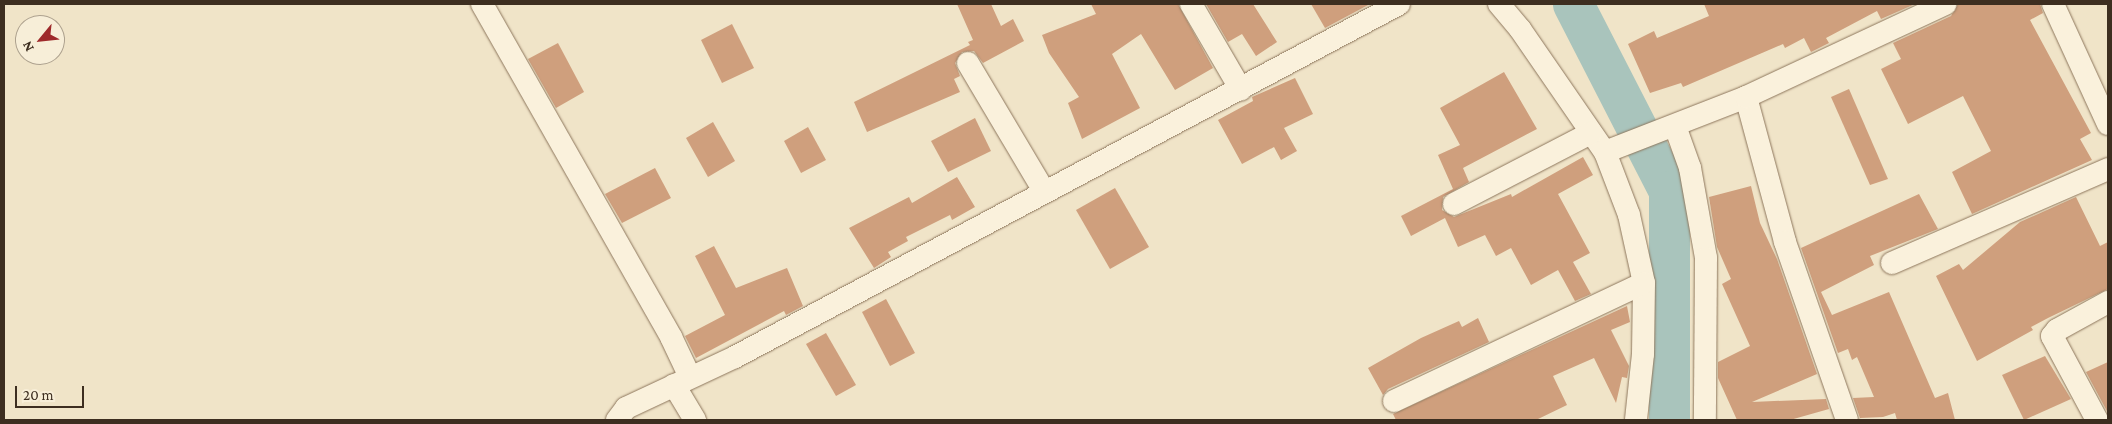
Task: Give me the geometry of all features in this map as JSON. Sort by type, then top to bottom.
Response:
[{"type":"street","points":[[482,4],[671,337],[682,381],[695,420]]},
{"type":"street","points":[[1191,4],[1241,90]]},
{"type":"street","points":[[617,420],[626,408],[735,357],[1044,191],[1241,90],[1399,4]]},
{"type":"street","points":[[1499,4],[1520,29],[1591,133],[1610,150],[1629,216],[1644,283],[1643,354],[1636,420]]},
{"type":"street","points":[[1610,150],[1746,97],[1945,4]]},
{"type":"street","points":[[2053,4],[2108,124]]},
{"type":"street","points":[[968,63],[1044,191]]},
{"type":"street","points":[[1746,97],[1784,242],[1847,420]]},
{"type":"street","points":[[1668,128],[1690,168],[1706,258],[1705,420]]},
{"type":"street","points":[[1454,204],[1591,133]]},
{"type":"street","points":[[1892,263],[2108,169]]},
{"type":"street","points":[[1394,402],[1644,283]]},
{"type":"street","points":[[2097,420],[2052,336],[2056,330],[2108,302]]},
{"type":"building","points":[[957,4],[991,4],[1001,26],[1013,19],[1024,41],[983,63],[974,51],[962,52],[955,63],[960,76],[954,79],[960,92],[867,132],[854,102],[970,45],[968,42],[973,40]]},
{"type":"building","points":[[1091,4],[1178,4],[1213,68],[1175,90],[1141,34],[1112,54],[1140,108],[1082,139],[1068,103],[1079,97],[1049,53],[1042,35],[1096,14]]},
{"type":"building","points":[[1206,4],[1253,4],[1277,42],[1256,56],[1242,34],[1228,42]]},
{"type":"building","points":[[1311,4],[1370,4],[1325,28]]},
{"type":"building","points":[[1704,4],[1915,4],[1881,19],[1877,11],[1826,38],[1829,43],[1811,52],[1804,38],[1785,48],[1783,44],[1683,87],[1681,83],[1650,93],[1628,44],[1654,31],[1657,38],[1709,16]]},
{"type":"building","points":[[1958,4],[2040,4],[2043,13],[2030,20],[2091,133],[2080,139],[2092,160],[1972,214],[1952,172],[1991,151],[1963,96],[1908,124],[1881,69],[1901,59],[1893,43],[1951,16]]},
{"type":"building","points":[[732,24],[754,68],[722,83],[701,40]]},
{"type":"building","points":[[558,43],[584,92],[556,108],[528,59]]},
{"type":"building","points":[[1504,72],[1537,129],[1463,168],[1469,182],[1443,197],[1442,210],[1454,217],[1511,194],[1512,197],[1583,157],[1593,175],[1558,194],[1590,253],[1573,262],[1591,294],[1575,301],[1558,270],[1531,285],[1511,248],[1496,256],[1485,235],[1458,247],[1445,218],[1411,236],[1401,216],[1453,189],[1438,155],[1460,145],[1440,108]]},
{"type":"building","points":[[1295,78],[1313,114],[1284,128],[1297,151],[1281,160],[1274,147],[1242,164],[1218,120],[1253,101],[1252,97]]},
{"type":"building","points":[[1849,89],[1888,179],[1870,185],[1831,97]]},
{"type":"building","points":[[975,118],[991,151],[948,172],[931,141]]},
{"type":"building","points":[[713,122],[735,161],[708,177],[686,138]]},
{"type":"building","points":[[808,127],[826,160],[801,173],[784,141]]},
{"type":"building","points":[[655,168],[671,198],[622,223],[605,194]]},
{"type":"building","points":[[957,177],[975,207],[952,220],[950,215],[906,237],[908,241],[888,252],[891,257],[874,268],[849,228],[909,197],[912,203]]},
{"type":"building","points":[[1751,186],[1760,223],[1777,259],[1817,374],[1752,402],[1826,399],[1829,409],[1790,420],[1737,420],[1718,378],[1718,362],[1750,346],[1722,284],[1731,279],[1717,247],[1709,197]]},
{"type":"building","points":[[1115,188],[1149,247],[1110,269],[1076,210]]},
{"type":"building","points":[[1919,194],[1938,229],[1870,256],[1874,265],[1821,292],[1832,315],[1889,292],[1935,398],[1948,393],[1955,420],[1897,420],[1895,413],[1883,417],[1860,418],[1853,398],[1874,397],[1857,357],[1852,360],[1848,349],[1838,353],[1801,248]]},
{"type":"building","points":[[2076,197],[2100,246],[2108,242],[2108,289],[2031,327],[2033,330],[1977,361],[1936,276],[1959,264],[1963,270],[2020,222]]},
{"type":"building","points":[[714,246],[736,288],[787,268],[803,306],[786,315],[784,311],[696,358],[685,336],[725,315],[695,256]]},
{"type":"building","points":[[886,299],[915,353],[890,366],[862,312]]},
{"type":"building","points":[[1627,306],[1630,322],[1611,330],[1629,366],[1627,378],[1622,377],[1616,403],[1594,358],[1553,376],[1567,405],[1536,420],[1396,420],[1393,414]]},
{"type":"building","points":[[1478,318],[1489,342],[1388,389],[1383,395],[1368,368],[1421,338],[1459,321],[1462,327]]},
{"type":"building","points":[[826,333],[856,385],[836,396],[806,344]]},
{"type":"building","points":[[2045,356],[2071,399],[2024,420],[2002,375]]},
{"type":"building","points":[[2108,362],[2108,413],[2086,372]]},
{"type":"waterway","points":[[1573,4],[1669,191],[1669,420]]}]
